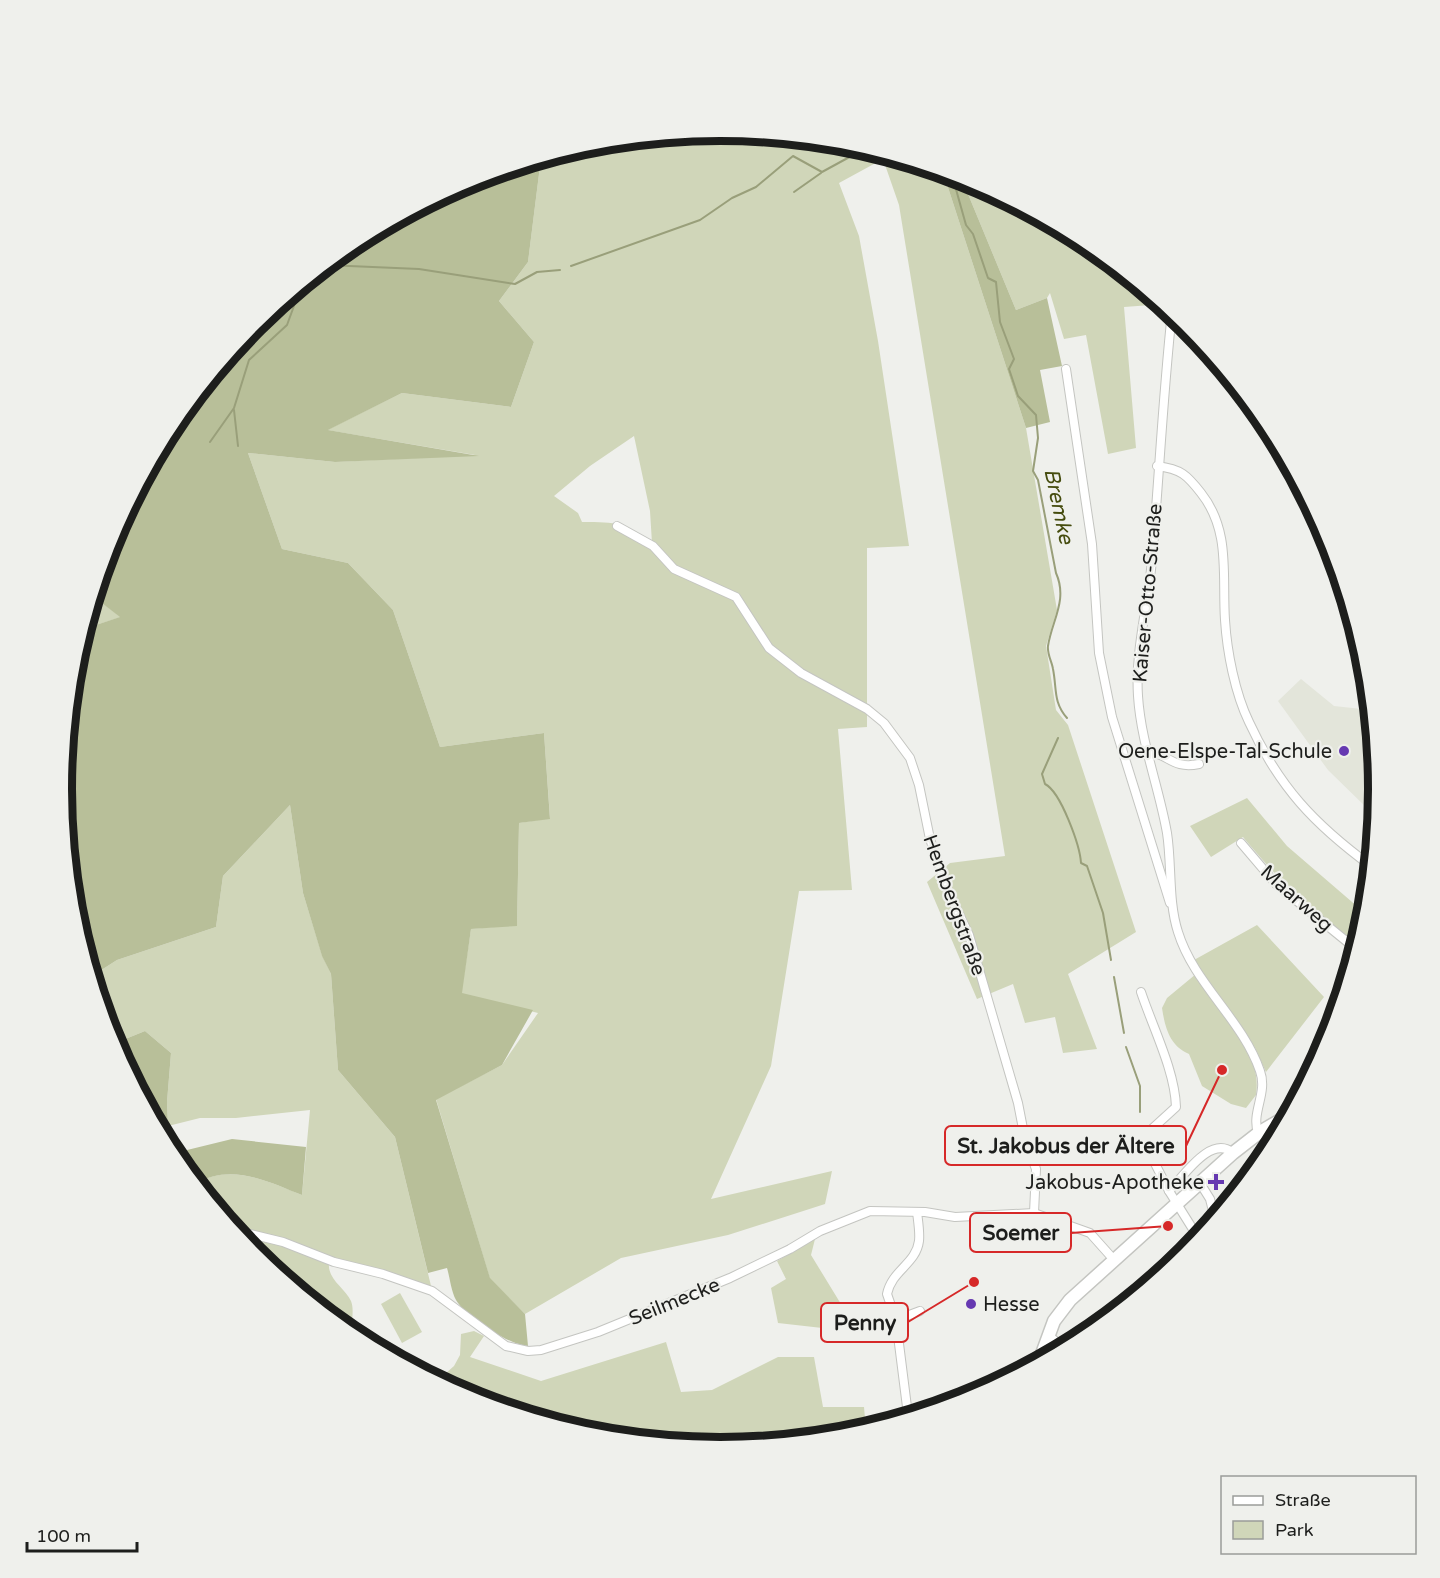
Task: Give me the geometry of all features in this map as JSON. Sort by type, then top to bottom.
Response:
[{"type":"main road","points":[[1043,1351],[1059,1313],[1070,1300],[1233,1153],[1275,1123]]},
{"type":"street","name":"Kaiser-Otto-Straße","points":[[1171,324],[1157,466],[1151,564],[1138,665],[1138,698],[1146,753],[1166,830],[1177,931],[1188,959],[1241,1032],[1261,1073],[1264,1088],[1257,1118],[1258,1133]]},
{"type":"street","points":[[1066,369],[1092,544],[1101,664],[1112,717],[1173,910]]},
{"type":"street","points":[[1157,466],[1175,468],[1191,480],[1207,500],[1218,521],[1223,539],[1228,642],[1249,723],[1280,778],[1299,804],[1330,836],[1364,861]]},
{"type":"street","name":"Hembergstraße","points":[[617,526],[653,546],[674,568],[736,597],[769,648],[801,673],[867,709],[884,723],[909,758],[919,785],[930,839],[946,886],[969,935],[1018,1103],[1036,1169],[1034,1213]]},
{"type":"street","points":[[1146,753],[1158,753],[1179,766],[1199,764]]},
{"type":"street","name":"Maarweg","points":[[1241,843],[1276,884],[1349,943]]},
{"type":"street","points":[[1141,992],[1167,1068],[1175,1084],[1176,1107],[1142,1138],[1169,1191],[1193,1231]]},
{"type":"street","points":[[1169,1191],[1213,1148],[1225,1147],[1233,1153]]},
{"type":"street","points":[[1200,1184],[1210,1199],[1213,1209]]},
{"type":"street","name":"Seilmecke","points":[[250,1234],[283,1242],[334,1262],[383,1274],[432,1292],[506,1346],[528,1351],[541,1350],[598,1332],[730,1278],[790,1249],[820,1231],[870,1211],[917,1212],[955,1217],[1034,1213],[1050,1216],[1090,1233],[1115,1261]]},
{"type":"street","points":[[907,1407],[896,1320],[888,1299],[889,1287],[897,1271],[915,1252],[919,1241],[917,1212]]},
{"type":"street","points":[[896,1320],[920,1311]]},
{"type":"street","points":[[1048,1335],[1057,1342]]},
{"type":"shaded area","name":"Oene-Elspe-Tal-Schule","points":[[1301,679],[1334,706],[1363,709],[1367,747],[1368,809],[1328,770],[1278,701]]},
{"type":"green space","points":[[720,141],[762,142],[805,147],[879,161],[839,183],[859,236],[878,341],[909,546],[867,548],[867,727],[838,729],[852,890],[799,891],[771,1066],[711,1199],[832,1171],[825,1204],[728,1235],[621,1258],[525,1314],[490,1279],[436,1099],[502,1065],[538,1013],[461,994],[471,929],[517,925],[519,823],[550,818],[544,733],[440,747],[393,610],[348,563],[282,549],[248,453],[335,462],[475,455],[327,430],[402,393],[511,407],[534,342],[499,301],[528,262],[540,167],[552,163],[594,153],[635,147],[678,142]],"holes":[[[634,436],[650,511],[652,543],[620,525],[582,522],[578,513],[554,496],[590,466]]]},
{"type":"green space","points":[[884,162],[946,182],[1026,428],[1057,610],[1046,646],[1056,710],[1068,725],[1136,932],[1068,974],[1097,1049],[1063,1053],[1055,1017],[1025,1023],[1013,984],[977,999],[927,882],[950,863],[1005,856],[899,205]]},
{"type":"green space","points":[[540,167],[528,262],[499,301],[534,342],[511,407],[402,393],[328,430],[479,456],[335,462],[248,453],[282,549],[348,563],[393,610],[440,747],[544,733],[550,819],[519,823],[517,926],[471,929],[462,993],[533,1010],[502,1065],[436,1100],[490,1278],[525,1314],[528,1346],[510,1341],[478,1322],[461,1307],[454,1296],[447,1268],[428,1273],[395,1137],[338,1070],[331,974],[322,956],[303,893],[290,805],[223,876],[216,927],[117,960],[98,972],[84,915],[73,831],[73,747],[84,663],[93,626],[120,617],[100,602],[121,541],[139,502],[181,429],[233,362],[293,302],[360,250],[433,208],[472,190]]},
{"type":"green space","points":[[946,182],[966,189],[1016,310],[1047,298],[1062,366],[1040,370],[1050,422],[1026,428]]},
{"type":"green space","points":[[966,189],[1007,208],[1080,250],[1150,305],[1124,307],[1136,448],[1108,454],[1086,335],[1064,339],[1050,293],[1047,298],[1016,310]]},
{"type":"green space","points":[[100,601],[121,617],[93,626]]},
{"type":"green space","points":[[1247,798],[1287,846],[1357,906],[1350,941],[1315,914],[1243,837],[1211,857],[1190,826]]},
{"type":"green space","points":[[290,805],[303,893],[322,955],[331,974],[338,1070],[395,1137],[432,1290],[329,1263],[331,1274],[351,1301],[352,1322],[293,1276],[262,1247],[204,1180],[222,1175],[249,1176],[302,1195],[310,1110],[236,1118],[200,1118],[168,1126],[167,1102],[171,1053],[145,1031],[122,1040],[98,972],[117,960],[216,927],[223,876]]},
{"type":"green space","points":[[1257,925],[1324,997],[1266,1072],[1255,1048],[1194,960]]},
{"type":"green space","points":[[1196,974],[1238,1030],[1253,1062],[1256,1095],[1246,1108],[1231,1104],[1202,1086],[1189,1054],[1177,1046],[1167,1029],[1162,1008],[1167,998]]},
{"type":"green space","points":[[145,1031],[171,1053],[167,1102],[168,1126],[139,1076],[122,1040]]},
{"type":"green space","points":[[169,1130],[178,1137],[180,1147]]},
{"type":"green space","points":[[232,1139],[306,1147],[302,1195],[263,1180],[236,1174],[204,1180],[183,1151]]},
{"type":"green space","points":[[815,1239],[811,1255],[844,1309],[846,1320],[840,1330],[778,1323],[771,1288],[786,1279],[777,1261]]},
{"type":"green space","points":[[400,1293],[422,1332],[402,1343],[381,1304]]},
{"type":"green space","points":[[474,1331],[484,1336],[470,1357],[541,1381],[666,1342],[681,1392],[712,1390],[778,1357],[814,1357],[823,1407],[864,1407],[865,1420],[762,1436],[720,1437],[678,1436],[594,1425],[512,1403],[444,1375],[454,1366],[460,1355],[461,1334]]},
{"type":"waterway","points":[[571,266],[700,220],[732,198],[756,187],[793,156],[822,172],[854,155]]},
{"type":"waterway","points":[[794,192],[821,173]]},
{"type":"waterway","name":"Bremke","points":[[955,185],[966,225],[973,234],[988,278],[996,282],[1000,322],[1014,359],[1009,369],[1018,396],[1036,415],[1038,438],[1033,471],[1038,480],[1060,592],[1060,601],[1048,649],[1057,701],[1067,718]]},
{"type":"waterway","points":[[339,266],[419,269],[515,284],[537,272],[560,270]]},
{"type":"waterway","points":[[210,442],[234,408],[249,360],[287,325],[296,299]]},
{"type":"waterway","points":[[234,410],[238,446]]},
{"type":"waterway","name":"Bremke","points":[[1058,738],[1042,774],[1045,784],[1057,797],[1069,820],[1081,863],[1087,866],[1103,913],[1111,960]]},
{"type":"waterway","name":"Bremke","points":[[1114,977],[1124,1033]]},
{"type":"waterway","name":"Bremke","points":[[1126,1047],[1140,1086],[1140,1112]]},
{"type":"place","name":"Oene-Elspe-Tal-Schule","points":[[1344,751]]},
{"type":"place","name":"St. Jakobus der Ältere","points":[[1222,1070]]},
{"type":"place","name":"Jakobus-Apotheke","points":[[1216,1182]]},
{"type":"place","name":"Soemer","points":[[1168,1226]]},
{"type":"place","name":"Penny","points":[[974,1282]]},
{"type":"place","name":"Hesse","points":[[971,1304]]}]
